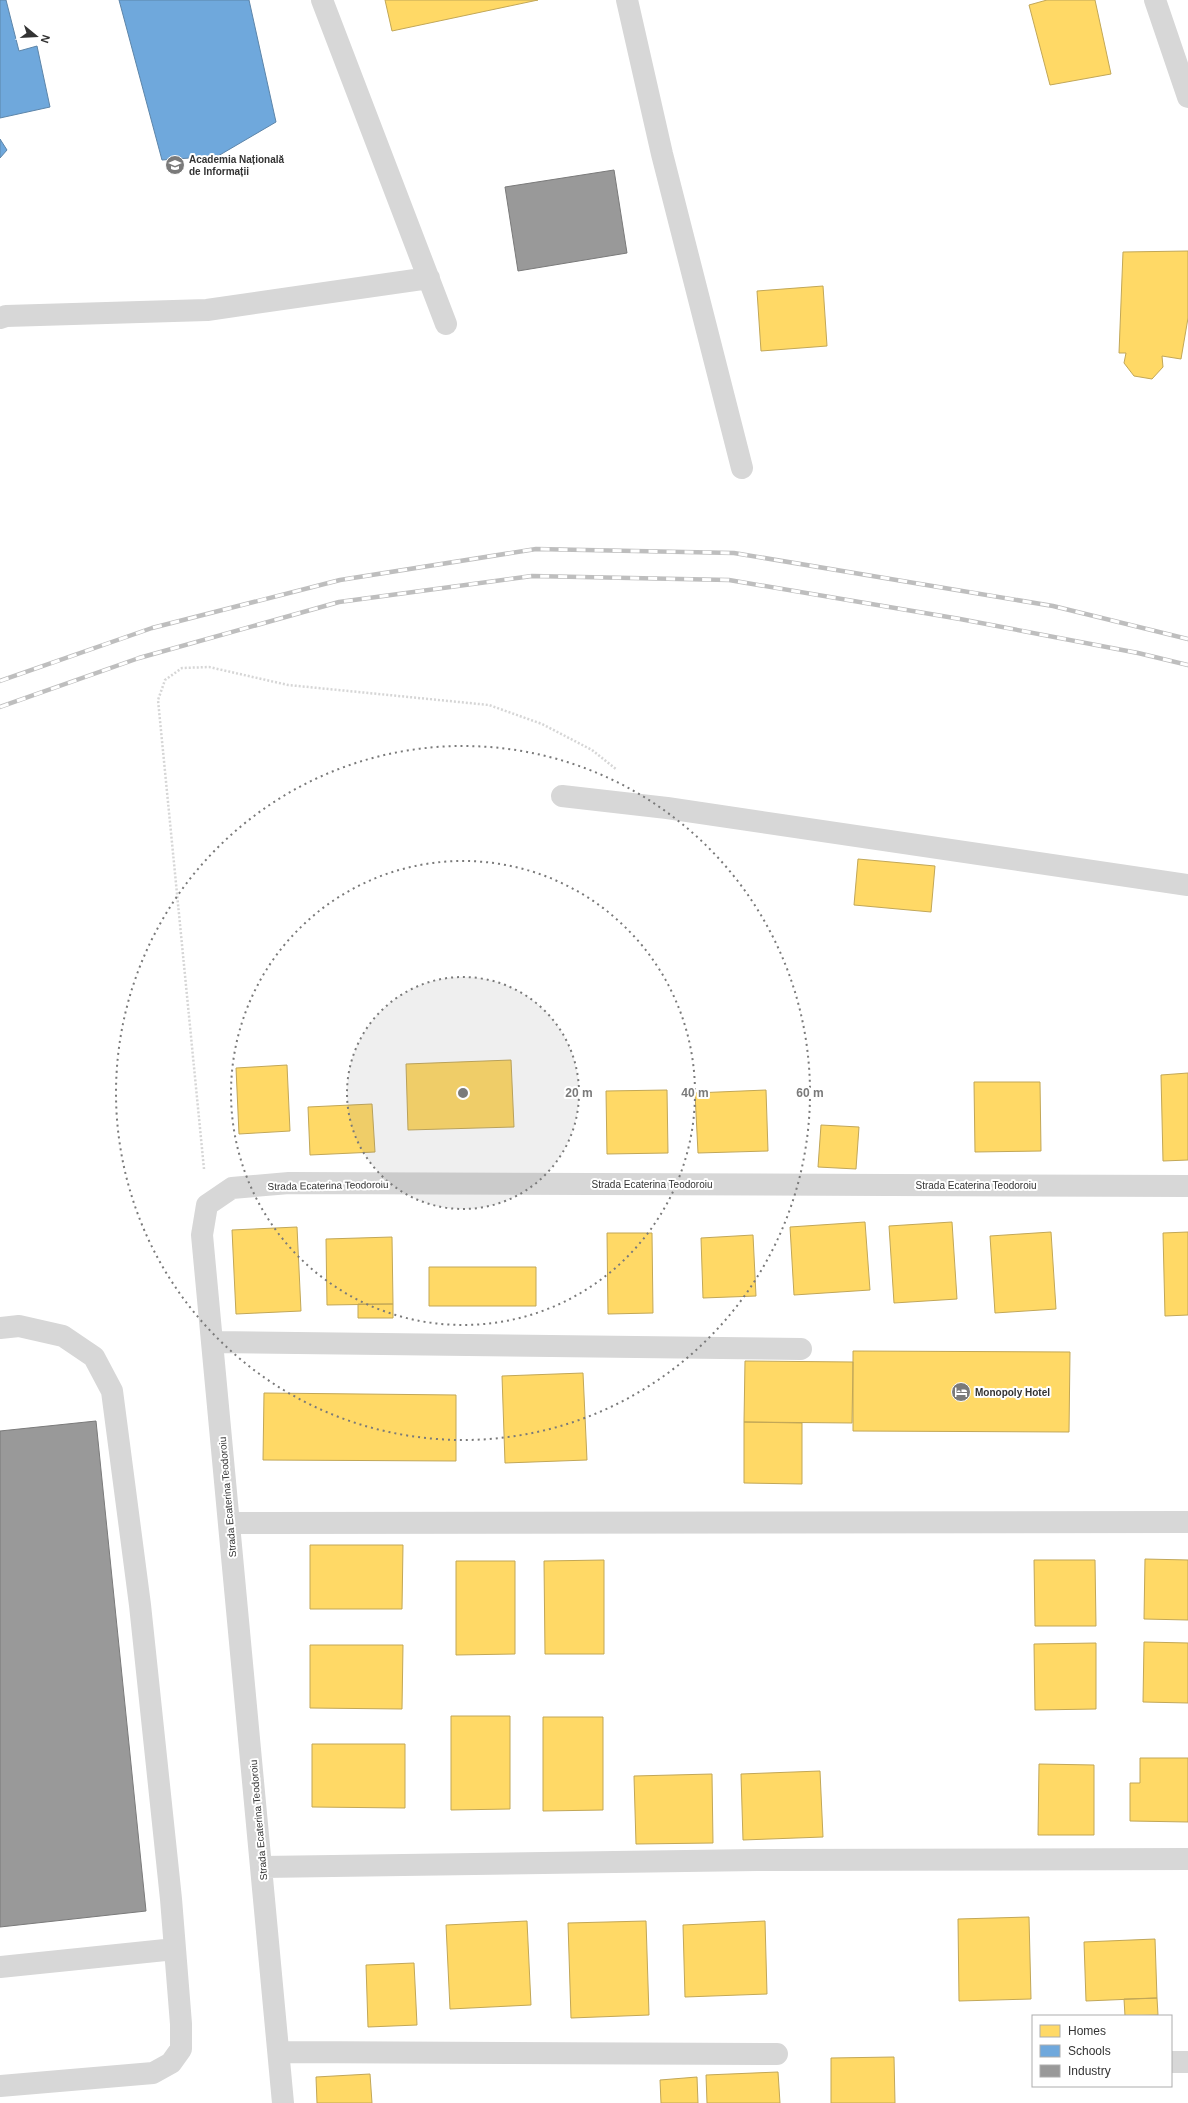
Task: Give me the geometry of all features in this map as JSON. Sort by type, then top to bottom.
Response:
[{"type":"street","points":[[322,0],[446,324]]},
{"type":"street","points":[[627,0],[662,154],[742,468]]},
{"type":"street","points":[[1155,0],[1188,97]]},
{"type":"street","points":[[0,318],[6,316],[207,310],[429,278]]},
{"type":"street","points":[[562,796],[667,808],[1188,885]]},
{"type":"street","name":"Strada Ecaterina Teodoroiu","points":[[283,2103],[202,1235],[207,1205],[232,1188],[290,1183],[1188,1186]]},
{"type":"street","points":[[0,1328],[19,1326],[63,1336],[94,1357],[112,1391],[140,1605],[182,2024],[181,2049],[171,2063],[153,2072],[0,2086]]},
{"type":"street","points":[[212,1342],[801,1349]]},
{"type":"street","points":[[229,1523],[1188,1522]]},
{"type":"street","points":[[262,1867],[765,1860],[1188,1859]]},
{"type":"street","points":[[0,1967],[175,1949]]},
{"type":"street","points":[[279,2052],[776,2054]]},
{"type":"street","points":[[1172,2062],[1188,2062]]},
{"type":"path","points":[[207,1205],[158,700],[165,680],[182,668],[209,667],[288,685],[489,705],[542,724],[592,750],[617,769]]},
{"type":"building: Homes","points":[[385,0],[538,0],[392,31]]},
{"type":"building: Homes","points":[[1047,0],[1095,0],[1111,74],[1050,85],[1029,5]]},
{"type":"building: Homes","points":[[1188,251],[1188,318],[1181,359],[1162,356],[1163,367],[1152,379],[1134,376],[1124,363],[1126,353],[1119,353],[1123,252]]},
{"type":"building: Homes","points":[[823,286],[827,346],[761,351],[757,291]]},
{"type":"building: Homes","points":[[858,859],[935,866],[931,912],[854,905]]},
{"type":"building: Homes","points":[[511,1060],[514,1127],[408,1130],[406,1064]]},
{"type":"building: Homes","points":[[287,1065],[290,1131],[239,1134],[236,1068]]},
{"type":"building: Homes","points":[[1188,1073],[1188,1160],[1163,1161],[1161,1075]]},
{"type":"building: Homes","points":[[974,1082],[1040,1082],[1041,1151],[975,1152]]},
{"type":"building: Homes","points":[[667,1090],[668,1153],[607,1154],[606,1091]]},
{"type":"building: Homes","points":[[766,1090],[768,1151],[698,1153],[695,1093]]},
{"type":"building: Homes","points":[[372,1104],[375,1152],[310,1155],[308,1107]]},
{"type":"building: Homes","points":[[821,1125],[859,1127],[856,1169],[818,1167]]},
{"type":"building: Homes","points":[[865,1222],[870,1290],[794,1295],[790,1227]]},
{"type":"building: Homes","points":[[952,1222],[957,1299],[894,1303],[889,1226]]},
{"type":"building: Homes","points":[[297,1227],[301,1311],[236,1314],[232,1230]]},
{"type":"building: Homes","points":[[1051,1232],[1056,1309],[995,1313],[990,1236]]},
{"type":"building: Homes","points":[[1188,1232],[1188,1315],[1165,1316],[1163,1233]]},
{"type":"building: Homes","points":[[607,1233],[652,1233],[653,1313],[608,1314]]},
{"type":"building: Homes","points":[[753,1235],[756,1296],[703,1298],[701,1238]]},
{"type":"building: Homes","points":[[392,1237],[393,1304],[327,1305],[326,1239]]},
{"type":"building: Homes","points":[[429,1267],[536,1267],[536,1306],[429,1306]]},
{"type":"building: Homes","points":[[358,1304],[393,1304],[393,1318],[358,1318]]},
{"type":"building: Homes","name":"Monopoly Hotel","points":[[853,1351],[1070,1352],[1069,1432],[853,1431]]},
{"type":"building: Homes","points":[[745,1361],[853,1362],[852,1423],[744,1422]]},
{"type":"building: Homes","points":[[583,1373],[587,1460],[505,1463],[502,1376]]},
{"type":"building: Homes","points":[[264,1393],[456,1395],[456,1461],[263,1460]]},
{"type":"building: Homes","points":[[744,1422],[802,1423],[802,1484],[744,1483]]},
{"type":"building: Homes","points":[[310,1545],[403,1545],[402,1609],[310,1609]]},
{"type":"building: Homes","points":[[1145,1559],[1188,1560],[1188,1620],[1144,1619]]},
{"type":"building: Homes","points":[[604,1560],[604,1654],[545,1654],[544,1561]]},
{"type":"building: Homes","points":[[1034,1560],[1095,1560],[1096,1626],[1035,1626]]},
{"type":"building: Homes","points":[[456,1561],[515,1561],[515,1654],[456,1655]]},
{"type":"building: Homes","points":[[1144,1642],[1188,1643],[1188,1703],[1143,1702]]},
{"type":"building: Homes","points":[[1096,1643],[1096,1709],[1035,1710],[1034,1644]]},
{"type":"building: Homes","points":[[310,1645],[403,1645],[402,1709],[310,1708]]},
{"type":"building: Homes","points":[[451,1716],[510,1716],[510,1809],[451,1810]]},
{"type":"building: Homes","points":[[543,1717],[603,1717],[603,1810],[543,1811]]},
{"type":"building: Homes","points":[[312,1744],[405,1744],[405,1808],[312,1807]]},
{"type":"building: Homes","points":[[1140,1758],[1188,1758],[1188,1822],[1130,1821],[1130,1783],[1140,1783]]},
{"type":"building: Homes","points":[[1039,1764],[1094,1765],[1094,1835],[1038,1835]]},
{"type":"building: Homes","points":[[820,1771],[823,1837],[743,1840],[741,1774]]},
{"type":"building: Homes","points":[[712,1774],[713,1843],[636,1844],[634,1776]]},
{"type":"building: Homes","points":[[1029,1917],[1031,1999],[959,2001],[958,1919]]},
{"type":"building: Homes","points":[[527,1921],[531,2005],[450,2009],[446,1925]]},
{"type":"building: Homes","points":[[646,1921],[649,2015],[571,2018],[568,1923]]},
{"type":"building: Homes","points":[[765,1921],[767,1994],[685,1997],[683,1925]]},
{"type":"building: Homes","points":[[1155,1939],[1157,1998],[1086,2001],[1084,1942]]},
{"type":"building: Homes","points":[[414,1963],[417,2025],[368,2027],[366,1965]]},
{"type":"building: Homes","points":[[1157,1998],[1158,2015],[1125,2015],[1124,1999]]},
{"type":"building: Homes","points":[[894,2057],[895,2103],[831,2103],[831,2058]]},
{"type":"building: Homes","points":[[778,2072],[780,2103],[707,2103],[706,2075]]},
{"type":"building: Homes","points":[[370,2074],[372,2103],[317,2103],[316,2077]]},
{"type":"building: Homes","points":[[697,2077],[698,2103],[661,2103],[660,2080]]},
{"type":"building: Schools","points":[[0,0],[6,0],[19,51],[37,46],[50,107],[0,118]]},
{"type":"building: Schools","points":[[119,0],[249,0],[276,122],[218,156],[162,160]]},
{"type":"building: Schools","points":[[0,139],[7,150],[0,158]]},
{"type":"building: Industry","points":[[614,170],[627,253],[518,271],[505,187]]},
{"type":"building: Industry","points":[[96,1421],[146,1911],[0,1927],[0,1431]]},
{"type":"railway","points":[[0,681],[152,628],[340,580],[536,549],[734,553],[1053,606],[1188,639]]},
{"type":"railway","points":[[0,707],[139,658],[339,602],[532,576],[729,580],[960,619],[1138,653],[1188,665]]},
{"type":"place","name":"Academia Națională de Informații","points":[[175,165]]},
{"type":"place","name":"Monopoly Hotel","points":[[961,1392]]}]
